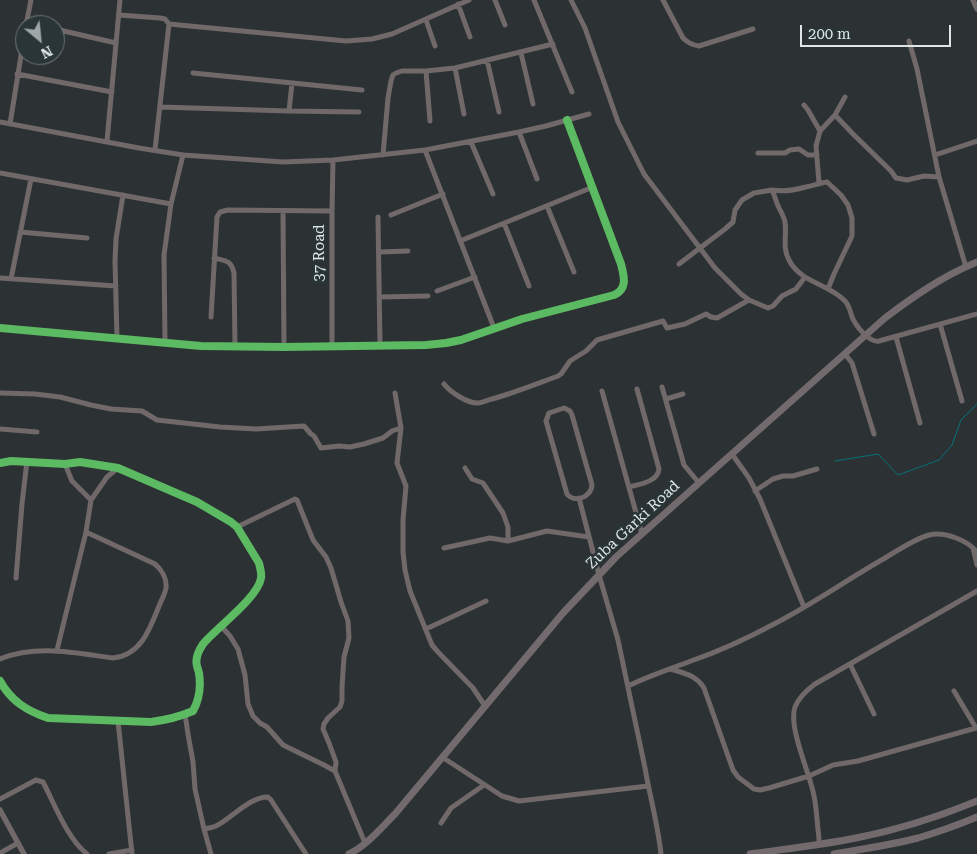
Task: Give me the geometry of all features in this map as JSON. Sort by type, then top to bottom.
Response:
[{"type":"main road","name":"Zuba Garki Road","points":[[349,854],[365,844],[395,814],[562,613],[616,557],[885,318],[942,278],[977,262]]},
{"type":"main road","points":[[750,854],[858,838],[953,811],[977,801]]},
{"type":"main road","points":[[834,854],[918,838],[977,817]]},
{"type":"street","points":[[28,15],[31,0]]},
{"type":"street","points":[[107,141],[120,0]]},
{"type":"street","points":[[169,24],[346,41],[372,39],[392,34],[468,0]]},
{"type":"street","points":[[495,0],[505,25]]},
{"type":"street","points":[[534,0],[572,92]]},
{"type":"street","points":[[571,0],[586,28],[611,104],[631,151],[644,174],[715,268],[741,294],[749,300],[768,308],[773,306],[782,296],[796,289],[805,277]]},
{"type":"street","points":[[663,0],[683,38],[692,45],[699,46],[753,29]]},
{"type":"street","points":[[973,0],[977,9]]},
{"type":"street","points":[[458,4],[470,37]]},
{"type":"street","points":[[119,15],[160,18],[165,19],[169,24],[155,150]]},
{"type":"street","points":[[426,20],[435,46]]},
{"type":"street","points":[[65,31],[116,43]]},
{"type":"street","points":[[910,41],[939,177],[966,267]]},
{"type":"street","points":[[383,155],[388,98],[393,75],[396,72],[456,68],[553,44]]},
{"type":"street","points":[[521,53],[532,104]]},
{"type":"street","points":[[488,60],[499,112]]},
{"type":"street","points":[[10,124],[19,65]]},
{"type":"street","points":[[456,68],[464,114]]},
{"type":"street","points":[[426,71],[430,122]]},
{"type":"street","points":[[193,73],[362,90]]},
{"type":"street","points":[[17,74],[112,92]]},
{"type":"street","points":[[289,111],[292,83]]},
{"type":"street","points":[[819,183],[816,146],[820,131],[835,115],[844,97]]},
{"type":"street","points":[[804,105],[820,131]]},
{"type":"street","points":[[160,107],[359,112]]},
{"type":"street","points":[[0,122],[183,155],[274,162],[334,160],[425,150],[519,132],[589,114]]},
{"type":"street","points":[[835,115],[892,171],[896,178],[907,180],[924,176],[939,177]]},
{"type":"street","points":[[0,328],[201,346],[426,345],[462,340],[522,318],[614,296],[622,290],[625,284],[621,264],[567,120]]},
{"type":"street","points":[[519,132],[537,179]]},
{"type":"street","points":[[935,155],[977,141]]},
{"type":"street","points":[[471,142],[493,194]]},
{"type":"street","points":[[758,153],[784,153],[799,149],[808,154],[817,155]]},
{"type":"street","points":[[425,150],[494,328]]},
{"type":"street","points":[[165,342],[164,255],[171,204],[183,155]]},
{"type":"street","name":"37 Road","points":[[332,346],[334,160]]},
{"type":"street","points":[[0,173],[171,204]]},
{"type":"street","points":[[11,279],[31,178]]},
{"type":"street","points":[[679,264],[733,222],[735,210],[742,200],[754,194],[772,190],[780,192],[827,182],[841,195],[848,205],[852,218],[852,236],[828,289]]},
{"type":"street","points":[[460,241],[592,187]]},
{"type":"street","points":[[772,190],[785,221],[784,241],[788,258],[796,271],[845,300],[853,319],[866,335],[876,342],[977,314]]},
{"type":"street","points":[[391,215],[443,194]]},
{"type":"street","points":[[116,338],[116,239],[124,195]]},
{"type":"street","points":[[547,206],[574,272]]},
{"type":"street","points":[[211,317],[217,217],[220,212],[228,210],[332,211]]},
{"type":"street","points":[[283,211],[284,347]]},
{"type":"street","points":[[378,217],[380,346]]},
{"type":"street","points":[[504,223],[528,286]]},
{"type":"street","points":[[20,232],[87,238]]},
{"type":"street","points":[[379,252],[408,251]]},
{"type":"street","points":[[214,258],[228,261],[234,273],[235,346]]},
{"type":"street","points":[[437,291],[474,277]]},
{"type":"street","points":[[0,278],[116,286]]},
{"type":"street","points":[[379,297],[428,296]]},
{"type":"street","points":[[444,384],[458,396],[477,403],[505,396],[561,374],[570,361],[586,351],[597,340],[663,321],[667,328],[685,324],[706,314],[717,318],[749,300]]},
{"type":"street","points":[[940,324],[962,401]]},
{"type":"street","points":[[896,337],[920,423]]},
{"type":"street","points":[[845,354],[852,363],[874,434]]},
{"type":"street","points":[[662,387],[684,465],[699,482]]},
{"type":"street","points":[[629,487],[655,478],[659,469],[637,389]]},
{"type":"street","points":[[602,391],[642,534]]},
{"type":"street","points":[[0,393],[60,397],[111,409],[142,411],[157,420],[220,427],[256,429],[304,426],[314,436],[321,448],[350,447],[364,444],[383,438],[392,431],[402,428]]},
{"type":"street","points":[[395,393],[402,428],[397,463],[406,486],[403,520],[404,561],[410,591],[432,645],[473,688],[485,706]]},
{"type":"street","points":[[666,399],[683,394]]},
{"type":"street","points":[[564,408],[567,408],[572,415],[592,485],[590,493],[579,498],[572,499],[567,494],[546,421],[549,413],[564,408]]},
{"type":"street","points":[[0,429],[37,432]]},
{"type":"street","points":[[732,454],[740,463],[756,490],[804,607]]},
{"type":"street","points":[[0,463],[10,461],[64,464],[80,462],[118,468],[198,502],[231,522],[237,527],[261,569],[261,579],[257,588],[202,645],[198,652],[196,664],[199,672],[197,702],[193,711],[167,720],[151,722],[48,718],[33,713],[21,706],[0,681]]},
{"type":"street","points":[[16,578],[22,504],[28,461]]},
{"type":"street","points":[[64,464],[72,481],[91,500]]},
{"type":"street","points":[[57,650],[86,532],[91,500],[107,477],[118,468]]},
{"type":"street","points":[[465,468],[472,478],[483,483],[503,513],[508,527],[508,541]]},
{"type":"street","points":[[756,490],[773,479],[793,476],[817,469]]},
{"type":"street","points":[[579,498],[598,575],[618,640],[646,768],[661,854]]},
{"type":"street","points":[[237,527],[295,499],[313,540],[326,557],[331,568],[348,622],[349,638],[344,657],[342,701],[328,718],[323,729],[336,762],[335,772],[365,844]]},
{"type":"street","points":[[444,548],[490,538],[508,541],[547,531],[589,538]]},
{"type":"street","points":[[0,659],[10,655],[57,650],[113,658],[122,657],[130,653],[143,640],[151,626],[166,589],[165,578],[156,564],[86,532]]},
{"type":"street","points":[[628,686],[643,678],[725,648],[774,624],[920,538],[940,533],[950,535],[975,550],[977,565]]},
{"type":"street","points":[[819,844],[814,795],[794,718],[795,706],[801,696],[815,684],[977,591]]},
{"type":"street","points":[[426,629],[486,601]]},
{"type":"street","points":[[222,626],[238,649],[245,675],[248,704],[253,716],[267,727],[283,745],[335,772]]},
{"type":"street","points":[[850,664],[874,714]]},
{"type":"street","points":[[669,669],[688,673],[696,678],[704,688],[733,770],[747,784],[754,789],[760,790],[809,776],[833,765],[858,761],[976,728],[954,691]]},
{"type":"street","points":[[185,714],[196,789],[211,854]]},
{"type":"street","points":[[109,854],[132,852],[118,721]]},
{"type":"street","points":[[442,757],[502,796],[519,801],[648,786]]},
{"type":"street","points":[[0,799],[36,780],[43,782],[67,828],[81,849],[87,854]]},
{"type":"street","points":[[441,823],[451,808],[484,785]]},
{"type":"street","points":[[204,829],[217,825],[258,799],[268,797],[306,854]]},
{"type":"street","points":[[0,810],[24,854]]},
{"type":"street","points":[[0,853],[18,843]]},
{"type":"waterway","points":[[835,461],[878,454],[898,475],[939,460],[952,445],[961,420],[977,404]]},
{"type":"cycle path","points":[[0,328],[201,346],[426,345],[461,340],[522,319],[614,295],[621,289],[624,282],[621,264],[567,120]]},
{"type":"cycle path","points":[[0,463],[11,461],[65,464],[80,462],[118,468],[197,502],[231,522],[237,527],[259,563],[261,574],[258,586],[253,594],[209,637],[200,649],[197,660],[200,688],[193,711],[151,722],[48,718],[33,712],[14,700],[0,681]]}]
